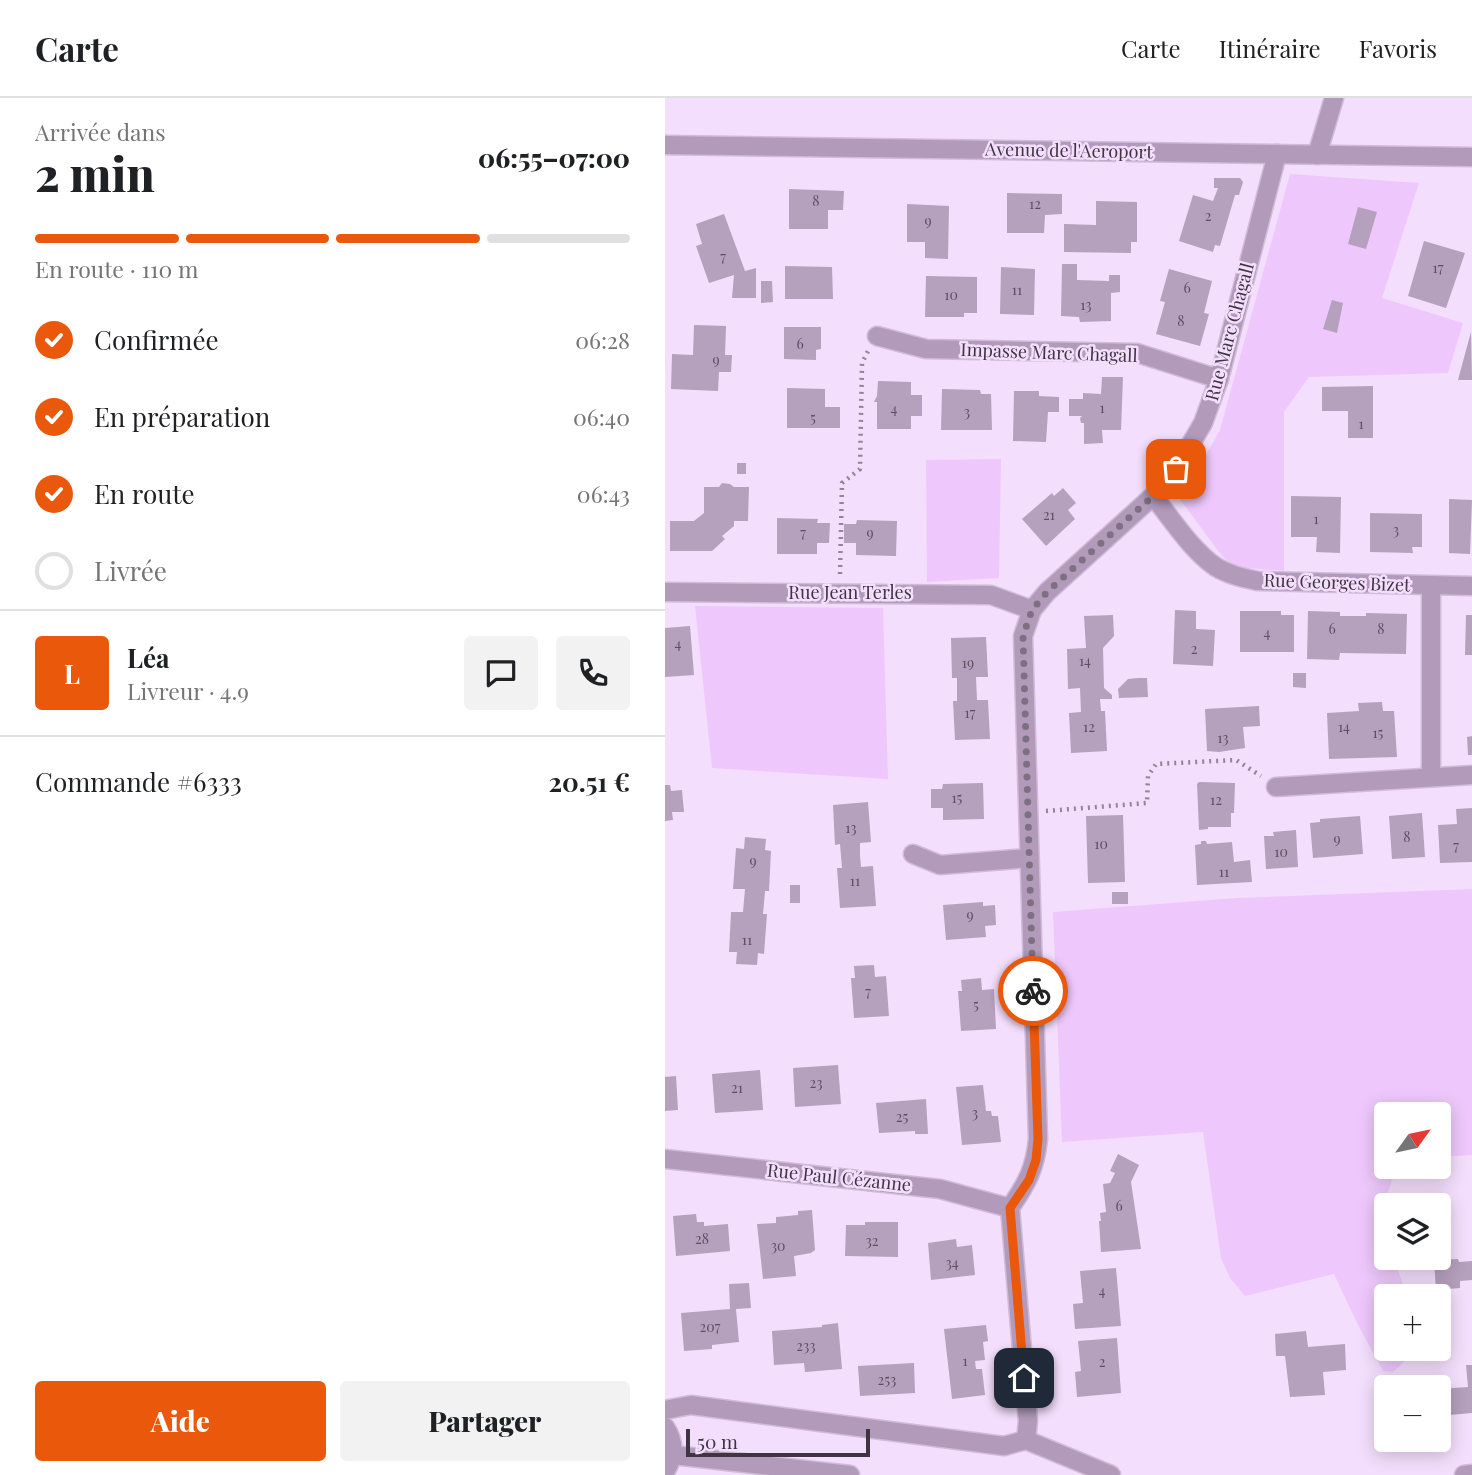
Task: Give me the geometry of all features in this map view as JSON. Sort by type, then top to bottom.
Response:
[{"type":"street","points":[[1318,155],[1334,98]]},
{"type":"street","name":"Avenue de l'Aeroport","points":[[665,145],[1472,157]]},
{"type":"street","name":"Rue Marc Chagall","points":[[1032,610],[1047,592],[1153,496],[1176,469],[1192,444],[1203,423],[1219,379],[1277,154]]},
{"type":"street","name":"Impasse Marc Chagall","points":[[877,336],[926,349],[1137,353],[1219,379]]},
{"type":"street","name":"Rue Georges Bizet","points":[[1153,496],[1190,542],[1215,566],[1236,576],[1258,581],[1472,586]]},
{"type":"street","points":[[1430,777],[1431,586]]},
{"type":"street","name":"Rue Jean Terles","points":[[665,592],[991,595],[1032,610]]},
{"type":"street","points":[[1027,1440],[1028,1421],[1010,1208],[1029,1180],[1036,1160],[1038,1139],[1023,636],[1032,610]]},
{"type":"street","points":[[1276,787],[1472,775]]},
{"type":"street","points":[[913,854],[940,864],[1028,858]]},
{"type":"street","name":"Rue Paul Cézanne","points":[[665,1159],[940,1189],[1010,1208]]},
{"type":"street","points":[[665,1410],[691,1405],[1004,1447],[1027,1440],[1111,1475]]},
{"type":"street","points":[[665,1427],[673,1446],[669,1463],[850,1475]]},
{"type":"street","points":[[1464,1475],[1472,1474]]},
{"type":"path","points":[[839,592],[842,483],[860,469],[862,363],[877,336]]},
{"type":"path","points":[[1027,812],[1147,803],[1148,776],[1156,764],[1236,760],[1276,787]]},
{"type":"shaded area","points":[[1290,174],[1419,183],[1382,298],[1463,323],[1448,373],[1309,377],[1284,412],[1284,571],[1235,567],[1222,556],[1176,494],[1202,462],[1220,430]]},
{"type":"shaded area","points":[[1001,459],[999,578],[927,582],[926,460]]},
{"type":"shaded area","points":[[695,606],[883,608],[888,779],[712,768]]},
{"type":"shaded area","points":[[1472,889],[1472,1155],[1451,1156],[1451,1102],[1374,1102],[1374,1180],[1392,1180],[1388,1193],[1374,1193],[1374,1270],[1398,1270],[1403,1284],[1374,1284],[1374,1354],[1334,1274],[1245,1296],[1230,1278],[1221,1258],[1203,1132],[1062,1142],[1053,912],[1237,898]]},
{"type":"shaded area","points":[[1378,1361],[1405,1361],[1393,1372],[1383,1371]]},
{"type":"building","points":[[1214,178],[1240,178],[1243,182],[1239,195],[1235,195],[1220,246],[1215,245],[1213,252],[1179,241],[1193,195],[1213,201],[1218,188],[1214,188]]},
{"type":"building","points":[[789,189],[844,191],[843,210],[828,210],[828,229],[789,229]]},
{"type":"building","points":[[1007,193],[1062,194],[1062,214],[1045,215],[1044,233],[1007,233]]},
{"type":"building","points":[[1096,201],[1137,202],[1137,242],[1131,242],[1131,253],[1064,252],[1064,224],[1096,225]]},
{"type":"building","points":[[907,204],[949,206],[948,259],[925,258],[925,242],[907,242]]},
{"type":"building","points":[[1358,207],[1377,212],[1366,249],[1348,244]]},
{"type":"building","points":[[724,214],[745,271],[756,268],[756,298],[732,298],[734,275],[709,283],[696,246],[702,244],[696,224]]},
{"type":"building","points":[[1424,241],[1465,253],[1446,308],[1408,296]]},
{"type":"building","points":[[1062,264],[1077,264],[1077,280],[1109,281],[1109,275],[1120,275],[1120,292],[1111,293],[1111,321],[1080,322],[1079,317],[1061,316]]},
{"type":"building","points":[[785,266],[832,267],[833,299],[785,299]]},
{"type":"building","points":[[1001,267],[1035,269],[1034,315],[1000,314]]},
{"type":"building","points":[[1169,269],[1212,281],[1204,313],[1209,314],[1200,346],[1156,334],[1165,302],[1160,301]]},
{"type":"building","points":[[926,276],[977,277],[977,313],[964,313],[964,317],[925,317]]},
{"type":"building","points":[[761,281],[772,281],[773,302],[761,303]]},
{"type":"building","points":[[1332,300],[1343,303],[1337,333],[1323,329]]},
{"type":"building","points":[[694,325],[726,326],[725,355],[732,355],[731,372],[719,372],[718,391],[671,389],[672,354],[693,355]]},
{"type":"building","points":[[784,327],[821,327],[821,349],[816,350],[816,360],[784,359]]},
{"type":"building","points":[[1471,332],[1472,380],[1458,380],[1462,365]]},
{"type":"building","points":[[1102,377],[1123,377],[1121,430],[1102,430],[1103,443],[1084,444],[1084,423],[1081,423],[1080,418],[1082,416],[1069,416],[1069,399],[1083,399],[1083,393],[1101,394]]},
{"type":"building","points":[[878,381],[911,382],[911,395],[922,395],[922,416],[911,416],[911,429],[877,429],[877,402],[874,402]]},
{"type":"building","points":[[1373,386],[1373,438],[1348,438],[1348,411],[1322,411],[1322,387]]},
{"type":"building","points":[[787,388],[825,389],[825,407],[840,407],[840,428],[787,428]]},
{"type":"building","points":[[942,389],[980,390],[981,394],[991,394],[992,430],[941,430]]},
{"type":"building","points":[[1014,391],[1039,391],[1039,396],[1059,397],[1059,412],[1048,412],[1046,442],[1013,441]]},
{"type":"building","points":[[737,463],[746,463],[746,474],[737,474]]},
{"type":"building","points":[[722,483],[734,487],[749,487],[748,521],[734,521],[734,526],[722,536],[725,539],[712,551],[670,551],[670,521],[694,521],[704,513],[704,487],[719,487]]},
{"type":"building","points":[[1063,488],[1076,503],[1068,510],[1075,519],[1046,546],[1022,519],[1052,493],[1054,496]]},
{"type":"building","points":[[1291,496],[1341,497],[1340,553],[1316,552],[1317,537],[1291,537]]},
{"type":"building","points":[[1449,499],[1472,500],[1470,554],[1449,553]]},
{"type":"building","points":[[1370,513],[1422,514],[1422,547],[1412,547],[1413,553],[1370,552]]},
{"type":"building","points":[[777,518],[818,519],[817,523],[830,523],[829,543],[817,543],[817,554],[777,554]]},
{"type":"building","points":[[857,520],[897,521],[896,556],[856,555],[856,543],[844,543],[844,524],[856,524]]},
{"type":"building","points":[[1175,610],[1196,611],[1196,629],[1215,630],[1213,666],[1173,664]]},
{"type":"building","points":[[1240,611],[1281,611],[1281,615],[1294,615],[1294,652],[1240,652]]},
{"type":"building","points":[[1308,611],[1340,612],[1340,616],[1366,616],[1366,613],[1407,614],[1406,654],[1340,653],[1339,660],[1307,659]]},
{"type":"building","points":[[1113,615],[1114,636],[1103,648],[1104,688],[1112,695],[1112,699],[1100,699],[1101,711],[1105,711],[1107,751],[1071,753],[1069,713],[1081,712],[1080,688],[1068,689],[1067,649],[1086,648],[1084,616]]},
{"type":"building","points":[[1466,615],[1472,615],[1472,655],[1465,655]]},
{"type":"building","points":[[690,626],[694,675],[665,677],[665,628]]},
{"type":"building","points":[[986,637],[988,677],[976,677],[977,700],[988,700],[990,739],[955,740],[953,701],[957,701],[957,678],[952,678],[951,638]]},
{"type":"building","points":[[1293,673],[1306,673],[1306,688],[1293,687]]},
{"type":"building","points":[[1147,678],[1148,697],[1119,698],[1118,689],[1128,679]]},
{"type":"building","points":[[1382,702],[1383,711],[1394,711],[1397,757],[1329,759],[1327,713],[1359,711],[1358,703]]},
{"type":"building","points":[[1259,706],[1260,726],[1243,727],[1245,748],[1207,751],[1205,709]]},
{"type":"building","points":[[1472,736],[1472,755],[1468,755],[1467,737]]},
{"type":"building","points":[[1199,782],[1235,783],[1231,827],[1208,827],[1199,830]]},
{"type":"building","points":[[983,783],[984,819],[943,820],[943,808],[931,808],[931,789],[942,789],[943,784]]},
{"type":"building","points":[[665,785],[670,785],[671,791],[682,790],[684,812],[672,812],[673,820],[665,821]]},
{"type":"building","points":[[868,802],[871,842],[860,843],[860,855],[861,867],[873,866],[876,906],[840,908],[837,868],[842,868],[840,844],[835,845],[833,805]]},
{"type":"building","points":[[1472,808],[1472,862],[1440,863],[1438,825],[1457,824],[1456,809]]},
{"type":"building","points":[[1422,813],[1425,857],[1392,859],[1389,816]]},
{"type":"building","points":[[1123,815],[1125,882],[1088,883],[1086,816]]},
{"type":"building","points":[[1360,816],[1363,854],[1313,858],[1310,823],[1320,822],[1320,819]]},
{"type":"building","points":[[1296,830],[1298,867],[1266,869],[1264,836],[1274,836],[1273,832]]},
{"type":"building","points":[[745,837],[766,839],[765,850],[771,851],[769,891],[765,891],[763,914],[767,914],[764,954],[758,953],[757,965],[736,964],[737,952],[729,952],[731,912],[743,912],[745,889],[733,889],[736,848],[744,849]]},
{"type":"building","points":[[1201,841],[1206,841],[1207,844],[1232,842],[1234,862],[1250,860],[1252,882],[1197,885],[1195,845],[1201,844]]},
{"type":"building","points":[[790,885],[800,885],[800,903],[790,903]]},
{"type":"building","points":[[1112,892],[1128,892],[1128,904],[1112,904]]},
{"type":"building","points":[[983,902],[983,906],[995,905],[996,925],[985,926],[986,937],[946,940],[943,905]]},
{"type":"building","points":[[874,965],[875,977],[886,976],[889,1016],[854,1018],[851,978],[855,978],[854,966]]},
{"type":"building","points":[[981,978],[982,990],[994,989],[996,1029],[961,1031],[958,991],[962,991],[961,980]]},
{"type":"building","points":[[838,1065],[841,1104],[795,1107],[793,1068]]},
{"type":"building","points":[[760,1070],[763,1110],[715,1113],[712,1074]]},
{"type":"building","points":[[676,1076],[678,1110],[665,1111],[665,1077]]},
{"type":"building","points":[[983,1085],[986,1111],[991,1111],[992,1116],[998,1116],[1001,1142],[962,1145],[956,1087]]},
{"type":"building","points":[[926,1099],[928,1134],[915,1134],[915,1131],[879,1133],[876,1103]]},
{"type":"building","points":[[1118,1154],[1139,1165],[1131,1182],[1141,1249],[1101,1252],[1100,1213],[1106,1212],[1103,1184],[1110,1183],[1115,1173],[1110,1171]]},
{"type":"building","points":[[812,1210],[815,1250],[794,1256],[796,1276],[763,1279],[757,1224],[776,1223],[776,1217],[798,1215],[798,1211]]},
{"type":"building","points":[[696,1214],[697,1222],[704,1222],[704,1226],[728,1224],[730,1251],[676,1256],[673,1216]]},
{"type":"building","points":[[865,1222],[898,1222],[898,1257],[845,1256],[846,1225],[865,1225]]},
{"type":"building","points":[[956,1239],[957,1247],[972,1245],[975,1275],[931,1280],[928,1243]]},
{"type":"building","points":[[1451,1259],[1472,1261],[1472,1280],[1460,1281],[1460,1288],[1451,1289],[1451,1284],[1436,1284],[1435,1270],[1451,1270]]},
{"type":"building","points":[[1116,1268],[1121,1326],[1075,1329],[1073,1304],[1083,1303],[1080,1271]]},
{"type":"building","points":[[749,1283],[751,1308],[736,1309],[739,1342],[712,1345],[712,1349],[684,1351],[681,1313],[730,1309],[729,1284]]},
{"type":"building","points":[[838,1323],[842,1369],[805,1372],[804,1363],[774,1365],[772,1331]]},
{"type":"building","points":[[986,1325],[988,1341],[983,1342],[985,1360],[975,1361],[976,1369],[982,1369],[985,1395],[952,1399],[944,1329]]},
{"type":"building","points":[[1306,1331],[1308,1347],[1345,1344],[1346,1370],[1323,1372],[1325,1395],[1290,1397],[1285,1356],[1276,1356],[1275,1334]]},
{"type":"building","points":[[1117,1338],[1121,1393],[1077,1397],[1075,1372],[1081,1371],[1078,1341]]},
{"type":"building","points":[[914,1363],[915,1393],[860,1396],[858,1366]]},
{"type":"building","points":[[1466,1365],[1472,1365],[1472,1413],[1451,1415],[1451,1388],[1468,1387]]},
{"type":"way so far","points":[[1033,991],[1023,636],[1032,610],[1047,592],[1153,496],[1176,469]]},
{"type":"route","points":[[1024,1378],[1010,1208],[1029,1180],[1036,1160],[1038,1139],[1033,991]]}]
